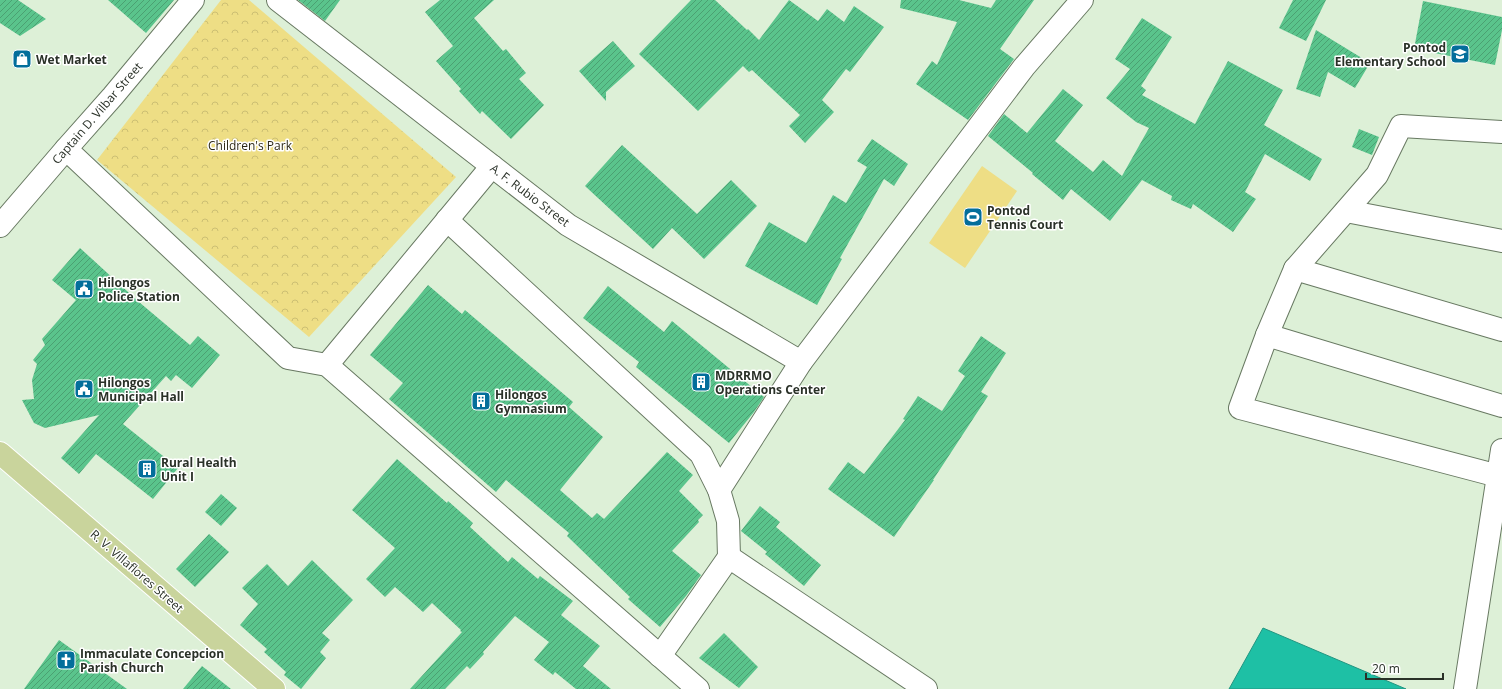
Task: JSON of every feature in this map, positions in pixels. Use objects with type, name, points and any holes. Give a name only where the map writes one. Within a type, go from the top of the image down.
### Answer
[{"type":"main road","name":"R. V. Villaflores Street","points":[[0,453],[274,689]]},
{"type":"street","name":"Captain D. Vilbar Street","points":[[0,226],[113,96],[193,0]]},
{"type":"street","name":"A. F. Rubio Street","points":[[278,0],[568,225],[801,362]]},
{"type":"street","points":[[719,490],[801,362],[1024,67],[1082,0]]},
{"type":"street","points":[[1500,477],[1240,408],[1267,335],[1295,269],[1377,175],[1401,126],[1502,132]]},
{"type":"street","points":[[66,149],[288,358],[327,365],[660,656],[692,687]]},
{"type":"street","points":[[327,365],[492,166]]},
{"type":"street","points":[[1346,211],[1502,242]]},
{"type":"street","points":[[447,220],[701,454],[719,490],[728,521],[729,557],[660,656]]},
{"type":"street","points":[[1295,269],[1502,330]]},
{"type":"street","points":[[1267,335],[1502,406]]},
{"type":"street","points":[[1465,689],[1500,477],[1502,450]]},
{"type":"street","points":[[729,557],[926,689]]},
{"type":"green space","name":"Children's Park","points":[[221,0],[249,0],[456,177],[309,337],[97,160]]},
{"type":"green space","name":"Pontod Tennis Court","points":[[982,166],[1017,191],[965,268],[929,243]]},
{"type":"water","points":[[1263,628],[1406,689],[1229,689]]},
{"type":"building","points":[[0,0],[18,0],[46,19],[20,36],[0,23]]},
{"type":"building","points":[[108,0],[174,0],[146,33]]},
{"type":"building","points":[[298,0],[340,0],[325,21]]},
{"type":"building","points":[[440,0],[494,0],[474,18],[503,51],[506,49],[526,73],[519,79],[544,105],[511,139],[482,111],[480,114],[459,91],[461,89],[436,61],[453,46],[425,12]]},
{"type":"building","points":[[691,0],[715,0],[759,40],[789,0],[818,21],[827,9],[844,22],[854,6],[884,27],[850,72],[846,69],[822,100],[834,112],[805,143],[789,126],[800,115],[752,70],[749,72],[743,66],[698,111],[639,54]]},
{"type":"building","points":[[901,0],[959,0],[991,8],[996,0],[1034,0],[1000,49],[1014,59],[968,120],[916,84],[932,61],[937,65],[957,22],[900,8]]},
{"type":"building","points":[[1293,0],[1326,0],[1306,41],[1279,28]]},
{"type":"building","points":[[1423,1],[1502,17],[1502,30],[1495,65],[1414,49]]},
{"type":"building","points":[[1142,18],[1172,37],[1141,86],[1146,90],[1142,95],[1195,124],[1228,61],[1283,90],[1264,125],[1322,159],[1310,181],[1265,154],[1245,192],[1256,199],[1233,232],[1193,204],[1191,209],[1171,200],[1172,196],[1142,180],[1110,221],[1071,189],[1063,200],[988,136],[1004,114],[1027,133],[1063,89],[1083,105],[1055,141],[1093,172],[1103,160],[1122,176],[1149,128],[1136,122],[1106,98],[1130,69],[1115,59]]},
{"type":"building","points":[[1316,30],[1370,63],[1355,88],[1328,72],[1320,97],[1296,89]]},
{"type":"building","points":[[613,41],[635,66],[606,92],[606,101],[579,71]]},
{"type":"building","points":[[1359,129],[1379,137],[1372,155],[1352,147]]},
{"type":"building","points":[[872,139],[908,164],[894,186],[884,179],[840,258],[842,259],[817,305],[745,266],[769,222],[806,243],[833,195],[846,203],[867,167],[857,161]]},
{"type":"building","points":[[622,145],[697,214],[731,180],[757,206],[704,259],[672,228],[653,249],[585,186]]},
{"type":"building","points":[[80,248],[139,302],[190,345],[198,336],[220,355],[192,388],[176,375],[171,381],[166,376],[123,424],[178,468],[153,499],[96,454],[79,474],[61,458],[99,415],[45,428],[34,423],[22,400],[34,399],[32,380],[37,364],[33,360],[45,345],[42,339],[76,300],[52,280]]},
{"type":"building","points":[[428,285],[462,314],[465,310],[573,402],[569,407],[603,437],[560,490],[592,518],[597,513],[604,519],[667,452],[693,475],[679,491],[703,515],[698,520],[699,522],[672,551],[701,575],[686,596],[660,627],[628,599],[630,597],[567,536],[569,533],[506,480],[496,492],[389,399],[403,383],[370,355]]},
{"type":"building","name":"MDRRMO Operations Center","points":[[608,286],[664,332],[672,321],[764,397],[729,443],[636,367],[639,362],[583,318]]},
{"type":"building","points":[[981,336],[1006,353],[981,392],[988,396],[934,480],[894,537],[828,489],[848,462],[864,474],[905,420],[903,419],[918,396],[942,411],[965,376],[958,371]]},
{"type":"building","points":[[397,459],[447,503],[448,501],[473,523],[470,527],[508,562],[512,557],[538,579],[540,576],[573,601],[561,615],[600,646],[583,666],[611,689],[576,689],[555,672],[553,675],[534,660],[549,642],[515,616],[470,669],[467,666],[445,689],[410,689],[462,632],[432,603],[423,612],[395,587],[385,597],[366,579],[395,548],[352,510]]},
{"type":"building","points":[[221,494],[237,508],[221,526],[205,512]]},
{"type":"building","points":[[760,506],[780,522],[776,527],[821,565],[804,586],[765,554],[767,552],[741,531]]},
{"type":"building","points":[[209,534],[229,552],[195,587],[176,569]]},
{"type":"building","points":[[312,560],[353,600],[322,633],[330,640],[320,652],[326,658],[301,689],[284,675],[286,672],[264,652],[267,649],[240,625],[258,604],[242,588],[267,564],[288,586]]},
{"type":"building","points":[[724,633],[758,667],[739,688],[699,658]]},
{"type":"building","name":"Immaculate Concepcion Parish Church","points":[[59,640],[127,689],[24,689]]},
{"type":"building","points":[[202,666],[231,689],[183,689]]},
{"type":"place","name":"Pontod Elementary School","points":[[1460,54]]},
{"type":"place","name":"Wet Market","points":[[22,59]]},
{"type":"place","name":"Pontod Tennis Court","points":[[973,217]]},
{"type":"place","name":"Hilongos Police Station","points":[[84,289]]},
{"type":"place","name":"MDRRMO Operations Center","points":[[701,382]]},
{"type":"place","name":"Hilongos Municipal Hall","points":[[84,389]]},
{"type":"place","name":"Hilongos Gymnasium","points":[[481,401]]},
{"type":"place","name":"Rural Health Unit I","points":[[147,469]]},
{"type":"place","name":"Immaculate Concepcion Parish Church","points":[[66,660]]}]
